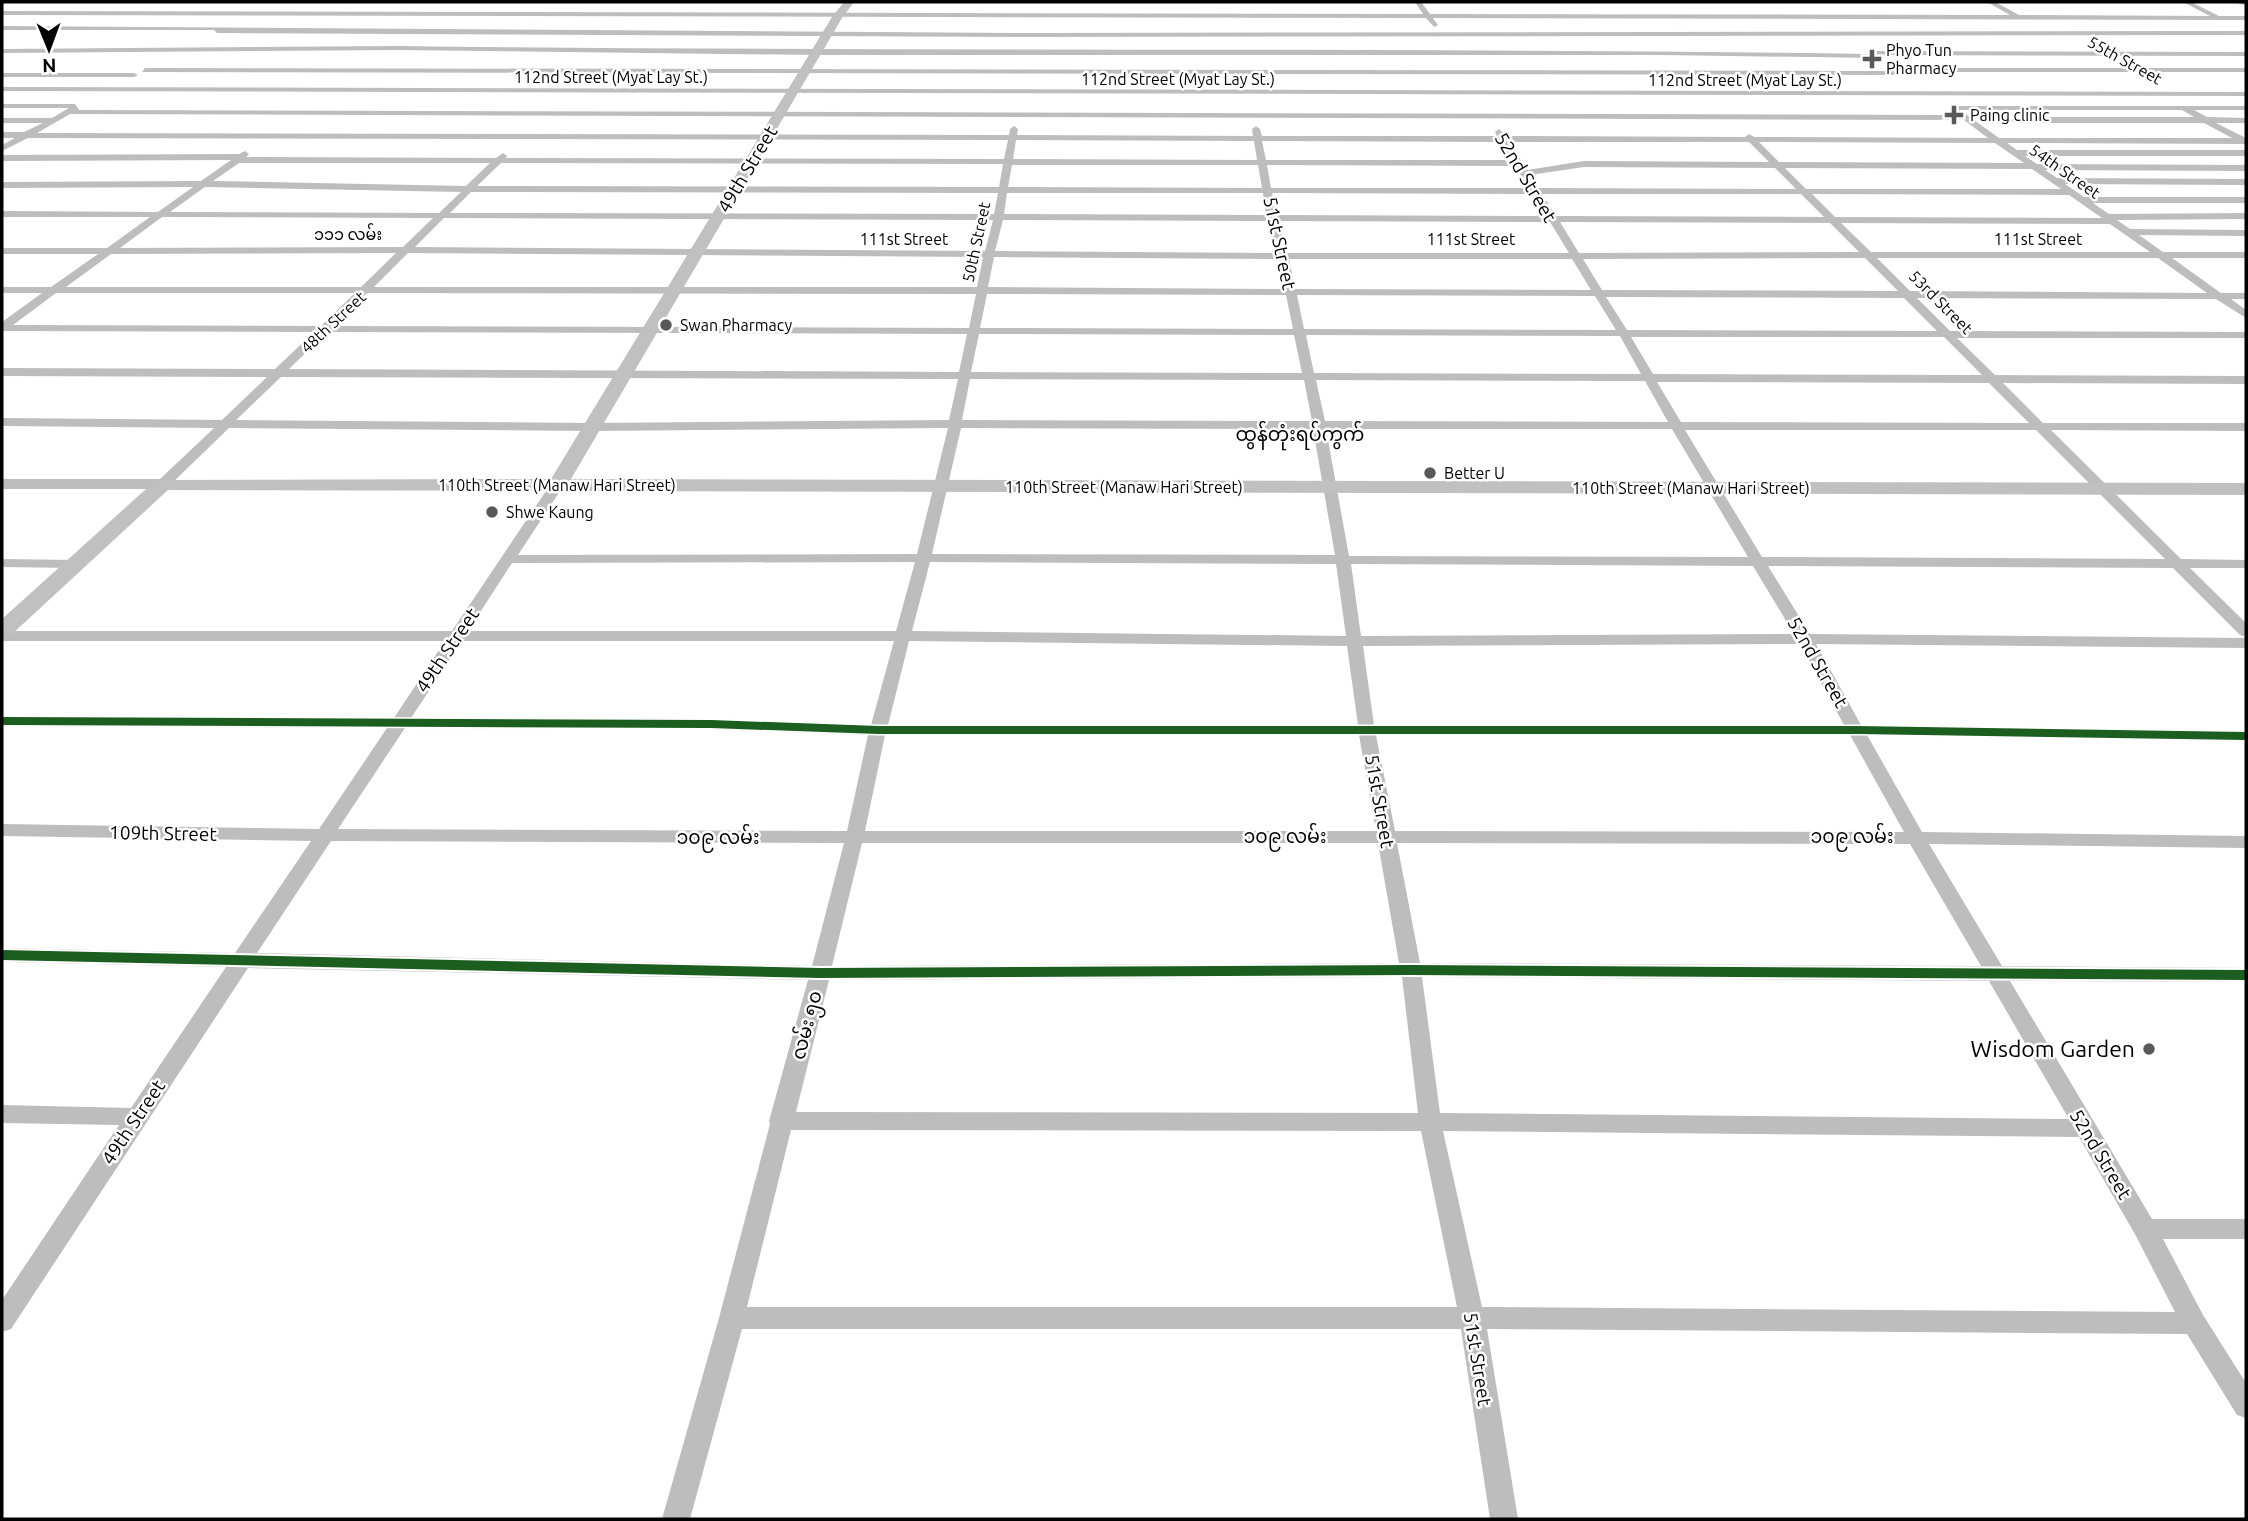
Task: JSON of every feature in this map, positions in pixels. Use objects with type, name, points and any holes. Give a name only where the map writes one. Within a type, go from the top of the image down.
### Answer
[{"type":"main road","name":"49th Street","points":[[557,485],[837,17],[849,2]]},
{"type":"main road","name":"110th Street (Manaw Hari Street)","points":[[163,484],[942,488],[1328,485],[1713,489],[2246,489]]},
{"type":"main road","name":"48th Street","points":[[2,631],[163,484]]},
{"type":"street","points":[[119,28],[172,2]]},
{"type":"street","points":[[169,57],[269,2]]},
{"type":"street","points":[[326,97],[463,2]]},
{"type":"street","points":[[560,99],[654,2]]},
{"type":"street","name":"50th Street","points":[[942,488],[1040,2]]},
{"type":"street","name":"51st Street","points":[[1231,2],[1264,163],[1272,219],[1283,256],[1319,424],[1357,641],[1367,732],[1412,970],[1430,1122],[1472,1318],[1504,1519]]},
{"type":"street","name":"52nd Street","points":[[1418,2],[1478,93],[1516,163],[1536,190],[1624,334],[1713,489],[1760,561],[1995,975],[2145,1229],[2194,1323],[2246,1406]]},
{"type":"street","name":"53rd Street","points":[[1607,2],[1778,165],[2246,632]]},
{"type":"street","points":[[2241,3],[2246,3]]},
{"type":"street","name":"55th Street","points":[[1989,5],[2019,17],[2245,141]]},
{"type":"street","points":[[2185,5],[2246,25]]},
{"type":"street","points":[[2,37],[72,6]]},
{"type":"street","name":"54th Street","points":[[1947,8],[1809,8],[1968,119],[1982,124],[1998,140],[2246,315]]},
{"type":"street","points":[[2002,8],[2015,8]]},
{"type":"street","points":[[2,13],[2246,19]]},
{"type":"street","points":[[1834,26],[2246,25]]},
{"type":"street","points":[[2,28],[1034,35],[2246,33]]},
{"type":"street","points":[[2,87],[96,39]]},
{"type":"street","points":[[1340,40],[1345,54]]},
{"type":"street","points":[[1877,53],[1901,43]]},
{"type":"street","points":[[1914,43],[2146,44]]},
{"type":"street","points":[[2,51],[397,48],[817,53],[2246,54]]},
{"type":"street","points":[[1877,53],[2098,61],[2246,61]]},
{"type":"street","points":[[2,148],[110,89],[144,66],[1026,72],[2246,70]]},
{"type":"street","points":[[2,75],[134,75]]},
{"type":"street","name":"112nd Street (Myat Lay St.)","points":[[2,87],[793,93],[1478,93],[1716,105],[1933,94],[2246,94]]},
{"type":"street","points":[[2234,94],[2246,100]]},
{"type":"street","points":[[2,327],[315,105]]},
{"type":"street","points":[[66,113],[1490,116],[1716,105],[1968,119]]},
{"type":"street","points":[[2,106],[79,106]]},
{"type":"street","points":[[538,121],[552,106]]},
{"type":"street","points":[[1952,108],[2246,108]]},
{"type":"street","points":[[2,120],[53,120]]},
{"type":"street","points":[[2220,128],[2009,124],[2246,120]]},
{"type":"street","points":[[1982,124],[1994,128]]},
{"type":"street","points":[[515,144],[530,129]]},
{"type":"street","points":[[2,135],[2245,141]]},
{"type":"street","points":[[2016,153],[2246,153]]},
{"type":"street","points":[[2,158],[502,157],[1008,163],[1516,163]]},
{"type":"street","name":"48th Street","points":[[163,484],[502,157]]},
{"type":"street","points":[[1524,173],[1584,164],[2246,168]]},
{"type":"street","points":[[2057,181],[2246,182]]},
{"type":"street","points":[[2,185],[202,184],[471,189],[2071,192]]},
{"type":"street","points":[[2083,200],[2246,200]]},
{"type":"street","points":[[2,214],[1552,220],[2109,219],[2246,216]]},
{"type":"street","points":[[2129,232],[2246,233]]},
{"type":"street","name":"၁၁၁ လမ်း","points":[[2,251],[408,250],[695,254]]},
{"type":"street","name":"111st Street","points":[[695,254],[2246,255]]},
{"type":"street","points":[[2,290],[2246,296]]},
{"type":"street","points":[[2,327],[323,331],[974,330],[2246,335]]},
{"type":"street","points":[[2,372],[2246,380]]},
{"type":"street","points":[[2,422],[592,426],[1319,424],[2246,427]]},
{"type":"street","name":"110th Street (Manaw Hari Street)","points":[[2,484],[163,484]]},
{"type":"street","name":"49th Street","points":[[4,1314],[557,485]]},
{"type":"street","name":"လမ်း ၅၀","points":[[676,1519],[732,1318],[780,1121],[855,836],[878,730],[942,488]]},
{"type":"street","points":[[508,559],[924,558],[2246,564]]},
{"type":"street","points":[[2,563],[74,564]]},
{"type":"street","points":[[2,636],[903,636],[1357,641],[1805,639],[2246,643]]},
{"type":"street","points":[[2,721],[710,724],[878,730],[1857,730],[2246,736]]},
{"type":"street","name":"109th Street","points":[[2,830],[324,837]]},
{"type":"street","name":"၁၀၉ လမ်း","points":[[324,837],[1915,836],[2246,842]]},
{"type":"street","points":[[2,955],[820,973],[1412,970],[2246,975]]},
{"type":"street","points":[[2,1114],[137,1117]]},
{"type":"street","points":[[780,1121],[1430,1122],[2085,1128]]},
{"type":"street","points":[[2145,1229],[2246,1229]]},
{"type":"street","points":[[732,1318],[1472,1318],[2194,1323]]},
{"type":"cycle path","points":[[2,721],[711,724],[878,730],[1857,730],[2246,736]]},
{"type":"cycle path","points":[[2,955],[820,973],[1411,970],[2246,975]]},
{"type":"place","name":"Phyo Tun Pharmacy","points":[[1872,59]]},
{"type":"place","name":"Paing clinic","points":[[1954,115]]},
{"type":"place","name":"Swan Pharmacy","points":[[666,325]]},
{"type":"place","name":"Better U","points":[[1430,473]]},
{"type":"place","name":"Shwe Kaung","points":[[492,512]]},
{"type":"place","name":"Wisdom Garden","points":[[2149,1049]]},
{"type":"district","name":"ထွန်တုံးရပ်ကွက်","points":[[1300,434]]}]
